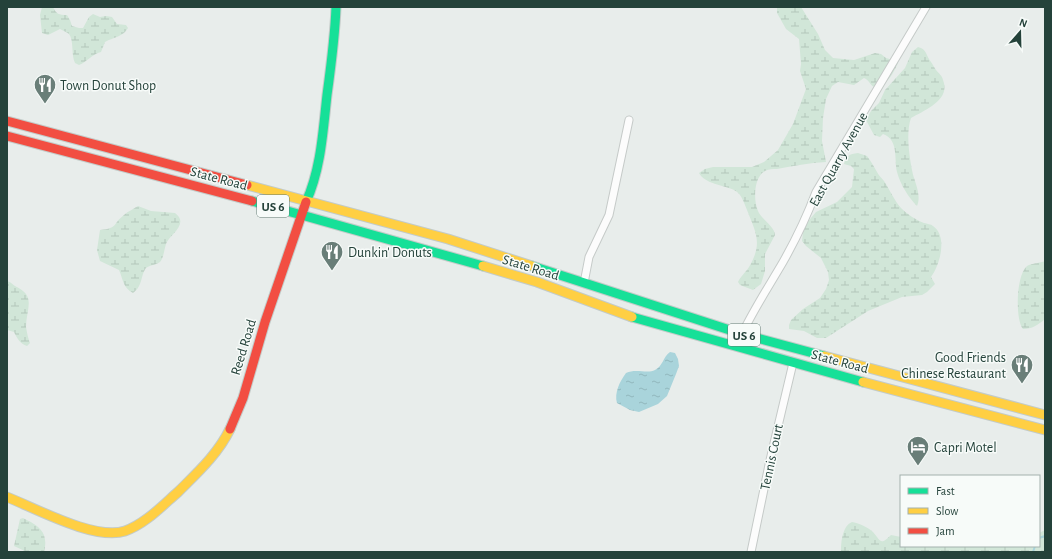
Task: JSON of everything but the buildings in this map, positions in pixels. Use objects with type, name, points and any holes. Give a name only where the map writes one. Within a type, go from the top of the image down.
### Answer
[{"type":"main road","name":"Reed Road","points":[[7,497],[81,526],[98,531],[116,533],[133,528],[157,510],[185,485],[215,452],[229,433],[234,422],[301,214],[307,201],[318,160],[323,137],[336,7]]},
{"type":"main road","name":"State Road","points":[[7,121],[448,239],[742,334],[1045,415]]},
{"type":"main road","name":"State Road","points":[[7,136],[301,214],[537,282],[640,320],[1045,430]]},
{"type":"street","name":"East Quarry Avenue","points":[[742,334],[752,313],[784,260],[803,224],[816,192],[926,7]]},
{"type":"street","points":[[584,283],[589,257],[610,210],[629,120]]},
{"type":"street","points":[[537,282],[542,269]]},
{"type":"street","points":[[822,370],[825,356]]},
{"type":"street","name":"Tennis Court","points":[[751,552],[770,460],[794,363]]},
{"type":"street","points":[[959,407],[962,393]]},
{"type":"green space","points":[[42,7],[53,7],[58,14],[67,15],[72,26],[79,28],[83,28],[89,17],[93,14],[100,17],[112,17],[117,24],[126,25],[128,28],[121,35],[105,42],[101,52],[95,54],[79,65],[75,63],[74,60],[71,37],[69,34],[60,29],[48,35],[42,33],[40,15]]},
{"type":"green space","points":[[777,7],[801,7],[818,34],[825,50],[833,58],[854,60],[875,53],[881,54],[886,58],[897,61],[898,63],[890,78],[877,88],[872,86],[864,78],[854,85],[838,82],[832,86],[826,99],[823,118],[822,141],[826,162],[772,169],[761,174],[757,183],[755,195],[756,206],[760,214],[773,229],[775,235],[765,254],[765,271],[761,284],[753,290],[740,285],[738,282],[753,259],[757,244],[757,238],[753,225],[744,202],[741,196],[734,190],[705,180],[699,173],[705,169],[713,167],[752,167],[764,162],[778,150],[793,124],[806,89],[800,71],[801,64],[799,39],[786,29],[777,13]]},
{"type":"green space","points":[[918,47],[925,51],[929,60],[943,78],[944,87],[940,99],[929,108],[911,118],[909,124],[909,151],[919,197],[917,206],[905,190],[898,177],[895,150],[892,140],[883,134],[880,137],[874,135],[866,120],[871,111],[879,103],[885,90],[905,68],[912,52]]},
{"type":"green space","points":[[858,153],[867,156],[901,208],[915,219],[932,225],[938,231],[941,243],[940,258],[931,277],[935,284],[922,295],[902,297],[868,311],[826,338],[817,338],[804,331],[789,329],[791,320],[803,309],[820,298],[826,289],[829,280],[828,272],[821,258],[802,241],[803,232],[805,225],[816,212],[837,202],[852,187],[854,169],[851,166],[844,164],[848,156]]},
{"type":"green space","points":[[138,206],[151,211],[175,213],[179,217],[180,225],[166,244],[160,262],[146,268],[139,287],[133,293],[125,286],[119,270],[100,261],[97,250],[100,230],[113,227],[120,218]]},
{"type":"green space","points":[[1045,261],[1045,319],[1035,326],[1023,329],[1020,324],[1018,297],[1023,271],[1031,264]]},
{"type":"green space","points":[[7,281],[22,290],[28,299],[29,304],[26,327],[30,343],[27,346],[18,339],[14,332],[7,330]]},
{"type":"green space","points":[[23,518],[41,530],[45,539],[44,552],[27,552],[14,546],[20,519]]},
{"type":"green space","points":[[852,522],[868,528],[881,541],[885,540],[891,535],[900,537],[900,547],[1040,547],[1040,532],[1045,530],[1045,552],[841,552],[844,531]]},
{"type":"water","points":[[670,352],[675,353],[679,366],[667,396],[658,404],[639,412],[630,410],[617,403],[616,395],[618,387],[626,373],[655,370],[660,366]]},
{"type":"waterway","points":[[1040,538],[1045,536]]},
{"type":"waterway","points":[[1033,552],[1035,547]]},
{"type":"traffic: fast","points":[[306,202],[315,176],[321,150],[333,51],[336,7]]},
{"type":"traffic: fast","points":[[252,201],[483,266]]},
{"type":"traffic: fast","points":[[532,266],[742,334],[824,356]]},
{"type":"traffic: fast","points":[[632,317],[863,382]]},
{"type":"traffic: slow","points":[[247,185],[448,239],[532,266]]},
{"type":"traffic: slow","points":[[483,266],[537,282],[632,317]]},
{"type":"traffic: slow","points":[[824,356],[1045,415]]},
{"type":"traffic: slow","points":[[863,382],[1045,430]]},
{"type":"traffic: slow","points":[[7,497],[82,528],[112,533],[125,531],[146,519],[178,492],[213,455],[230,429]]},
{"type":"traffic: jam","points":[[7,121],[247,185]]},
{"type":"traffic: jam","points":[[7,136],[252,201]]},
{"type":"traffic: jam","points":[[230,429],[243,398],[265,322],[306,202]]},
{"type":"place","name":"Town Donut Shop","points":[[45,104]]},
{"type":"place","name":"Dunkin' Donuts","points":[[332,272]]},
{"type":"place","name":"Good Friends Chinese Restaurant","points":[[1022,384]]},
{"type":"place","name":"Capri Motel","points":[[918,466]]}]
